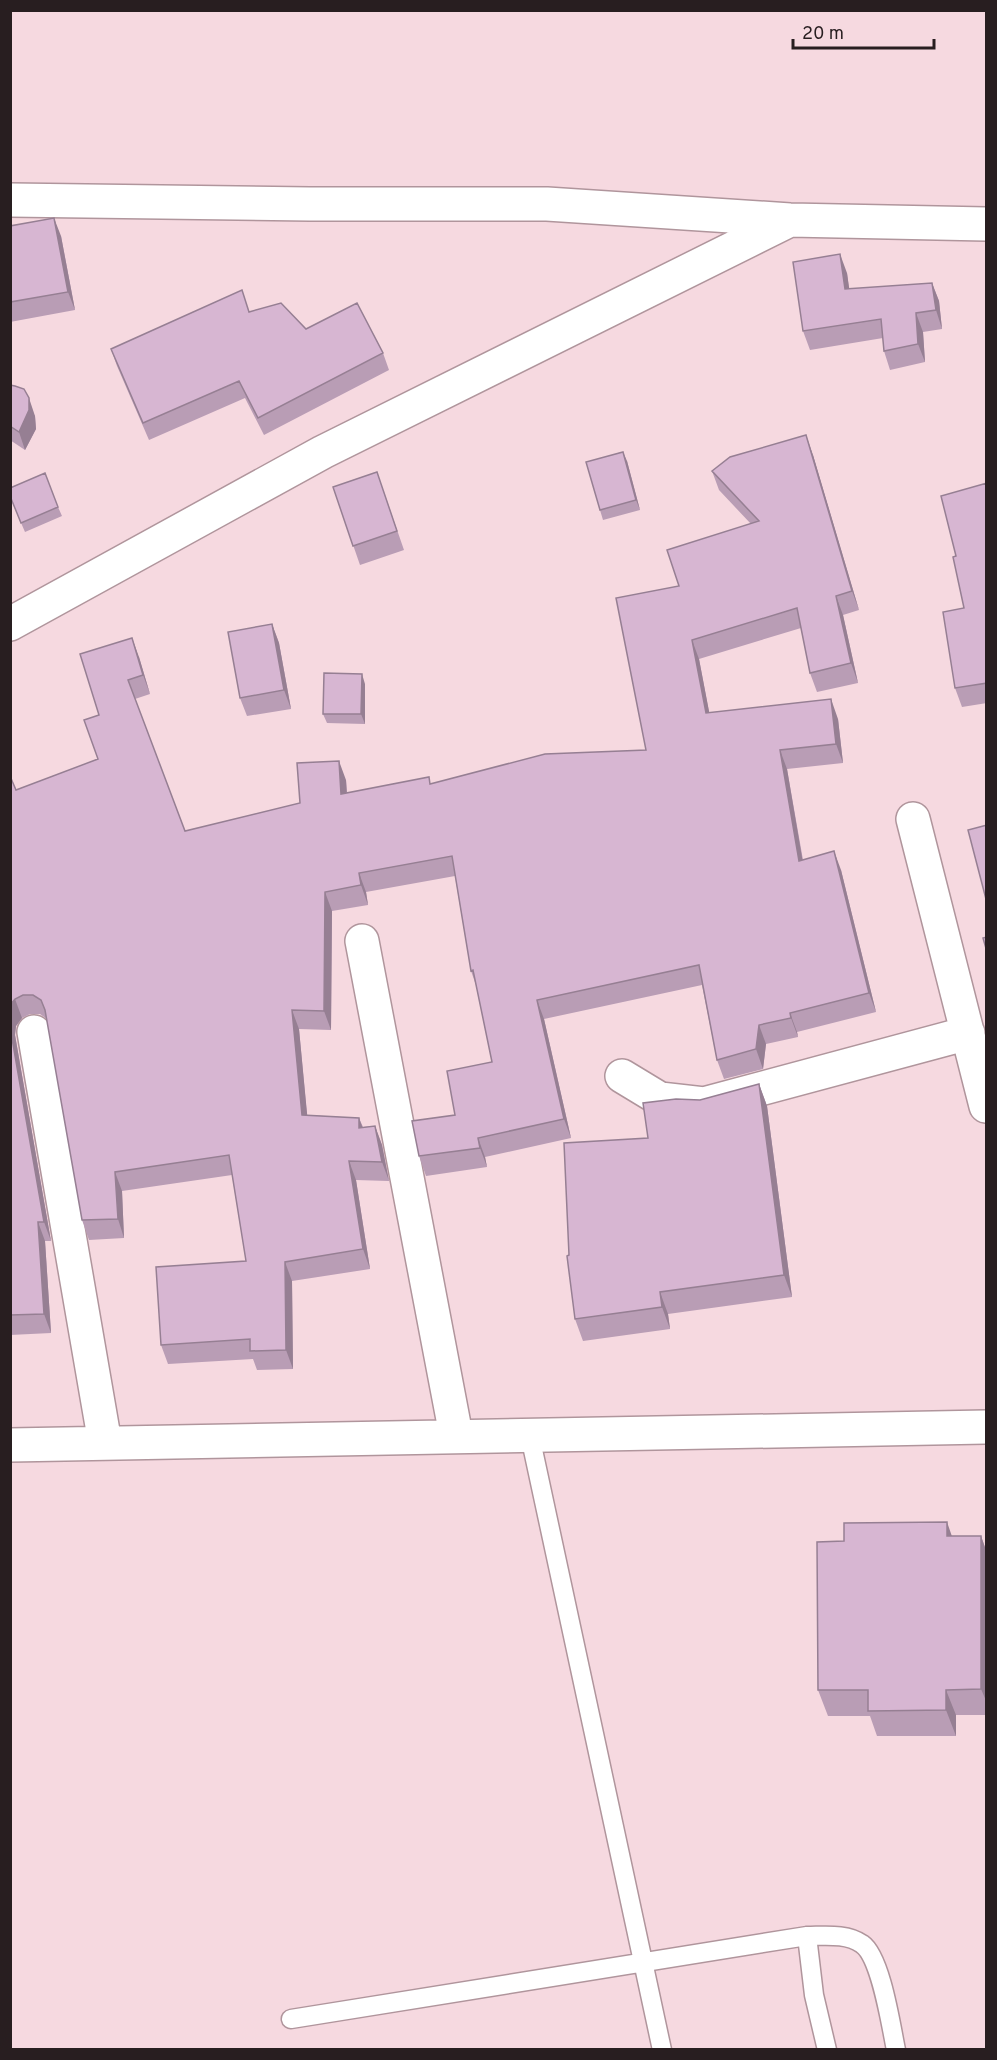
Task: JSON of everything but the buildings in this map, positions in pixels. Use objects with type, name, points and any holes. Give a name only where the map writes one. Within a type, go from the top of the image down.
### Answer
[{"type":"street","points":[[10,200],[547,204],[790,220],[987,224]]},
{"type":"street","points":[[10,624],[323,452],[790,220]]},
{"type":"street","points":[[913,819],[987,1106]]},
{"type":"street","points":[[362,941],[456,1435]]},
{"type":"street","points":[[34,1032],[105,1443]]},
{"type":"street","points":[[622,1076],[660,1099],[704,1104],[968,1033]]},
{"type":"street","points":[[10,1445],[987,1427]]},
{"type":"lane","points":[[530,1436],[662,2049]]},
{"type":"lane","points":[[807,1936],[814,1995],[827,2049]]},
{"type":"lane","points":[[291,2019],[807,1936],[846,1937],[863,1944],[879,1971],[896,2049]]}]
